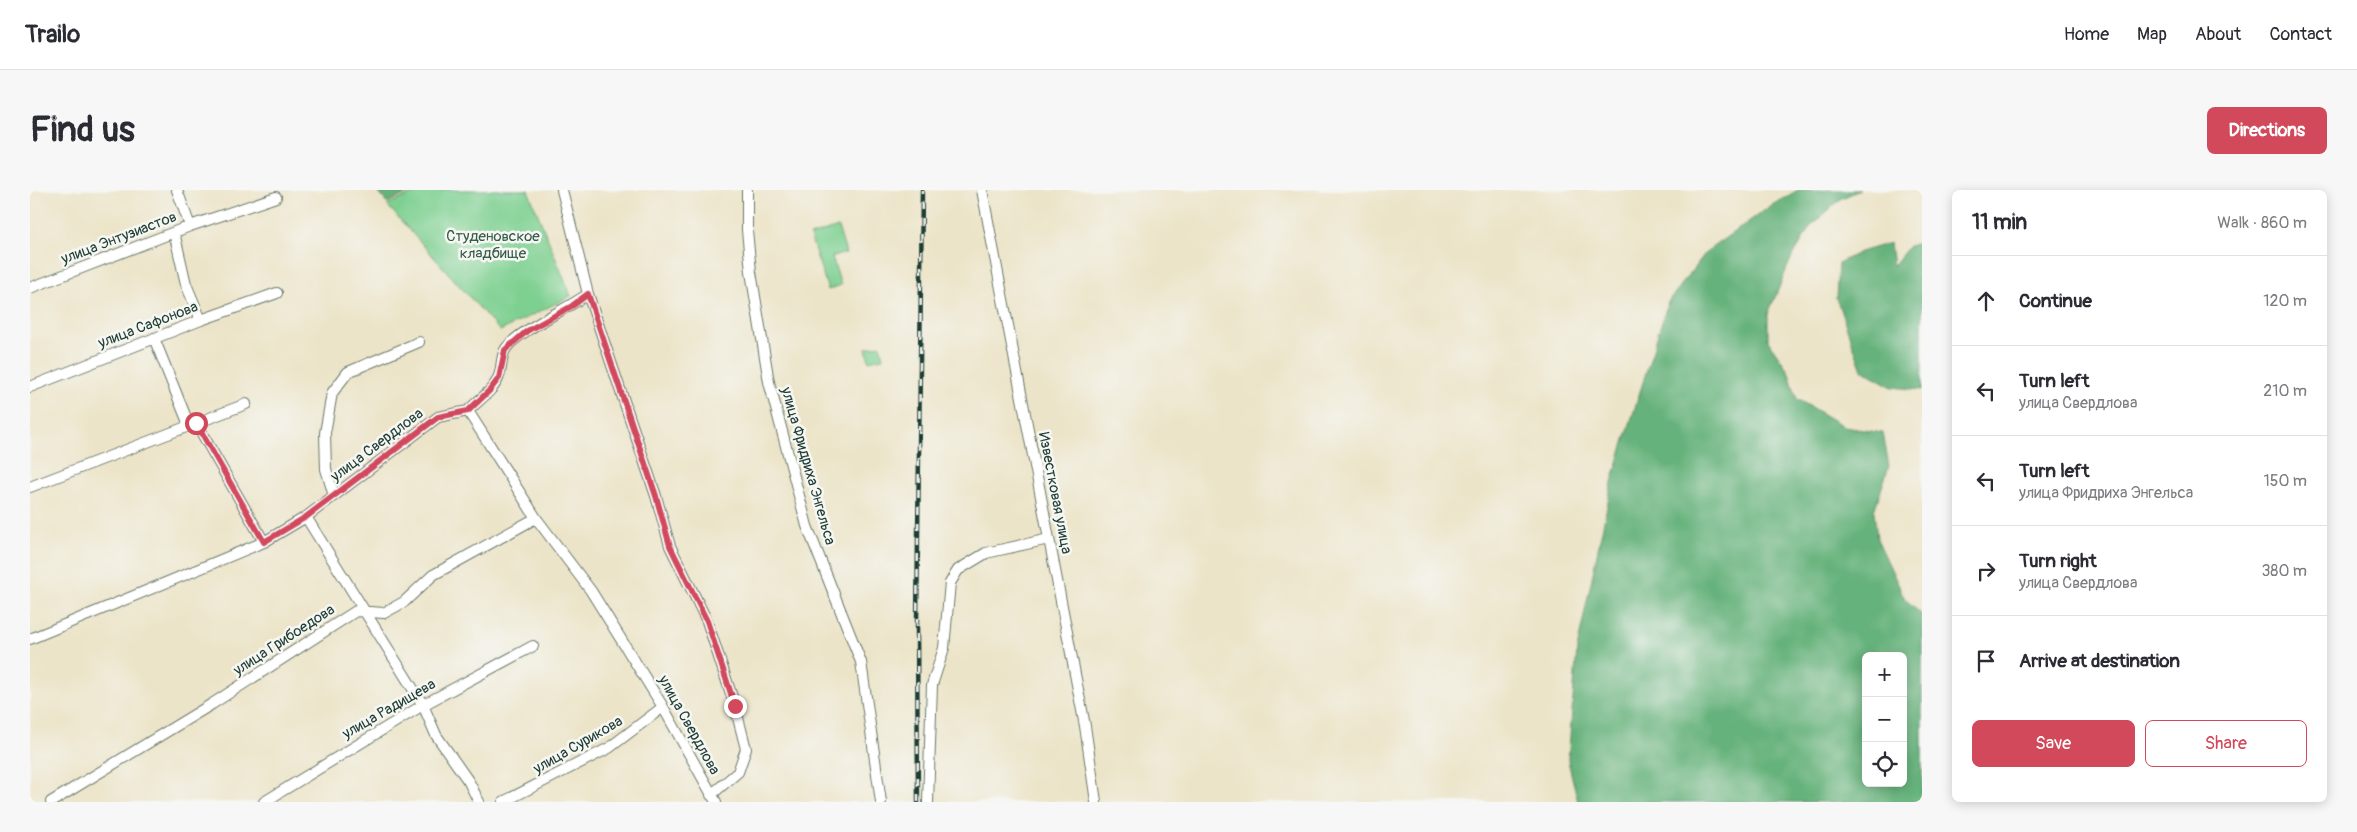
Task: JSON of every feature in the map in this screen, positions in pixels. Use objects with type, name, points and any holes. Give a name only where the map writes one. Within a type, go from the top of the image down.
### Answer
[{"type":"street","points":[[177,190],[190,226]]},
{"type":"street","points":[[468,411],[490,390],[499,378],[505,350],[527,331],[572,306],[588,294],[562,190]]},
{"type":"street","name":"улица Фридриха Энгельса","points":[[747,190],[747,230],[751,272],[769,382],[807,526],[861,662],[881,802]]},
{"type":"street","name":"Известковая улица","points":[[982,190],[1085,726],[1096,802]]},
{"type":"street","name":"улица Энтузиастов","points":[[30,288],[190,226],[276,197]]},
{"type":"street","points":[[174,232],[186,284],[201,320]]},
{"type":"street","name":"улица Сафонова","points":[[30,387],[201,320],[277,293]]},
{"type":"street","name":"улица Свердлова","points":[[30,639],[264,542],[306,517],[438,417],[468,411],[536,518],[591,591],[663,707],[714,799],[738,772],[746,749],[735,706],[707,621],[670,546],[656,496],[588,294]]},
{"type":"street","points":[[154,338],[192,424],[264,542]]},
{"type":"street","points":[[334,496],[326,469],[325,433],[332,393],[348,372],[419,342]]},
{"type":"street","points":[[30,487],[246,404]]},
{"type":"street","points":[[306,517],[326,552],[366,612],[423,706],[436,735],[469,782],[479,802]]},
{"type":"street","name":"улица Грибоедова","points":[[50,802],[212,704],[356,612],[374,614],[384,612],[404,602],[433,575],[536,518]]},
{"type":"street","points":[[928,802],[932,685],[944,648],[950,583],[958,570],[986,553],[1049,539]]},
{"type":"street","name":"улица Радищева","points":[[264,802],[423,706],[532,646]]},
{"type":"street","name":"улица Сурикова","points":[[503,802],[609,748],[663,707]]},
{"type":"green space","points":[[383,190],[414,190],[387,203],[379,193]]},
{"type":"green space","name":"Студеновское кладбище","points":[[420,190],[528,190],[571,296],[500,331],[387,205]]},
{"type":"green space","points":[[1798,190],[1860,190],[1842,198],[1810,227],[1790,261],[1768,314],[1768,341],[1788,370],[1797,399],[1845,427],[1883,433],[1889,466],[1874,511],[1877,539],[1905,599],[1922,615],[1922,802],[1578,802],[1568,761],[1577,649],[1613,478],[1668,302],[1707,251],[1772,205]]},
{"type":"green space","points":[[838,227],[846,253],[832,257],[841,285],[828,290],[810,236]]},
{"type":"green space","points":[[1922,242],[1922,390],[1892,387],[1862,370],[1836,298],[1838,263],[1860,252],[1890,243],[1893,266],[1909,246]]},
{"type":"green space","points":[[880,345],[883,358],[869,361],[866,348]]},
{"type":"railway","points":[[918,802],[917,623],[922,190]]},
{"type":"route","points":[[196,423],[264,542],[306,517],[438,417],[468,411],[490,390],[499,378],[505,350],[527,331],[572,306],[588,294],[656,496],[670,546],[707,621],[735,706]]}]
